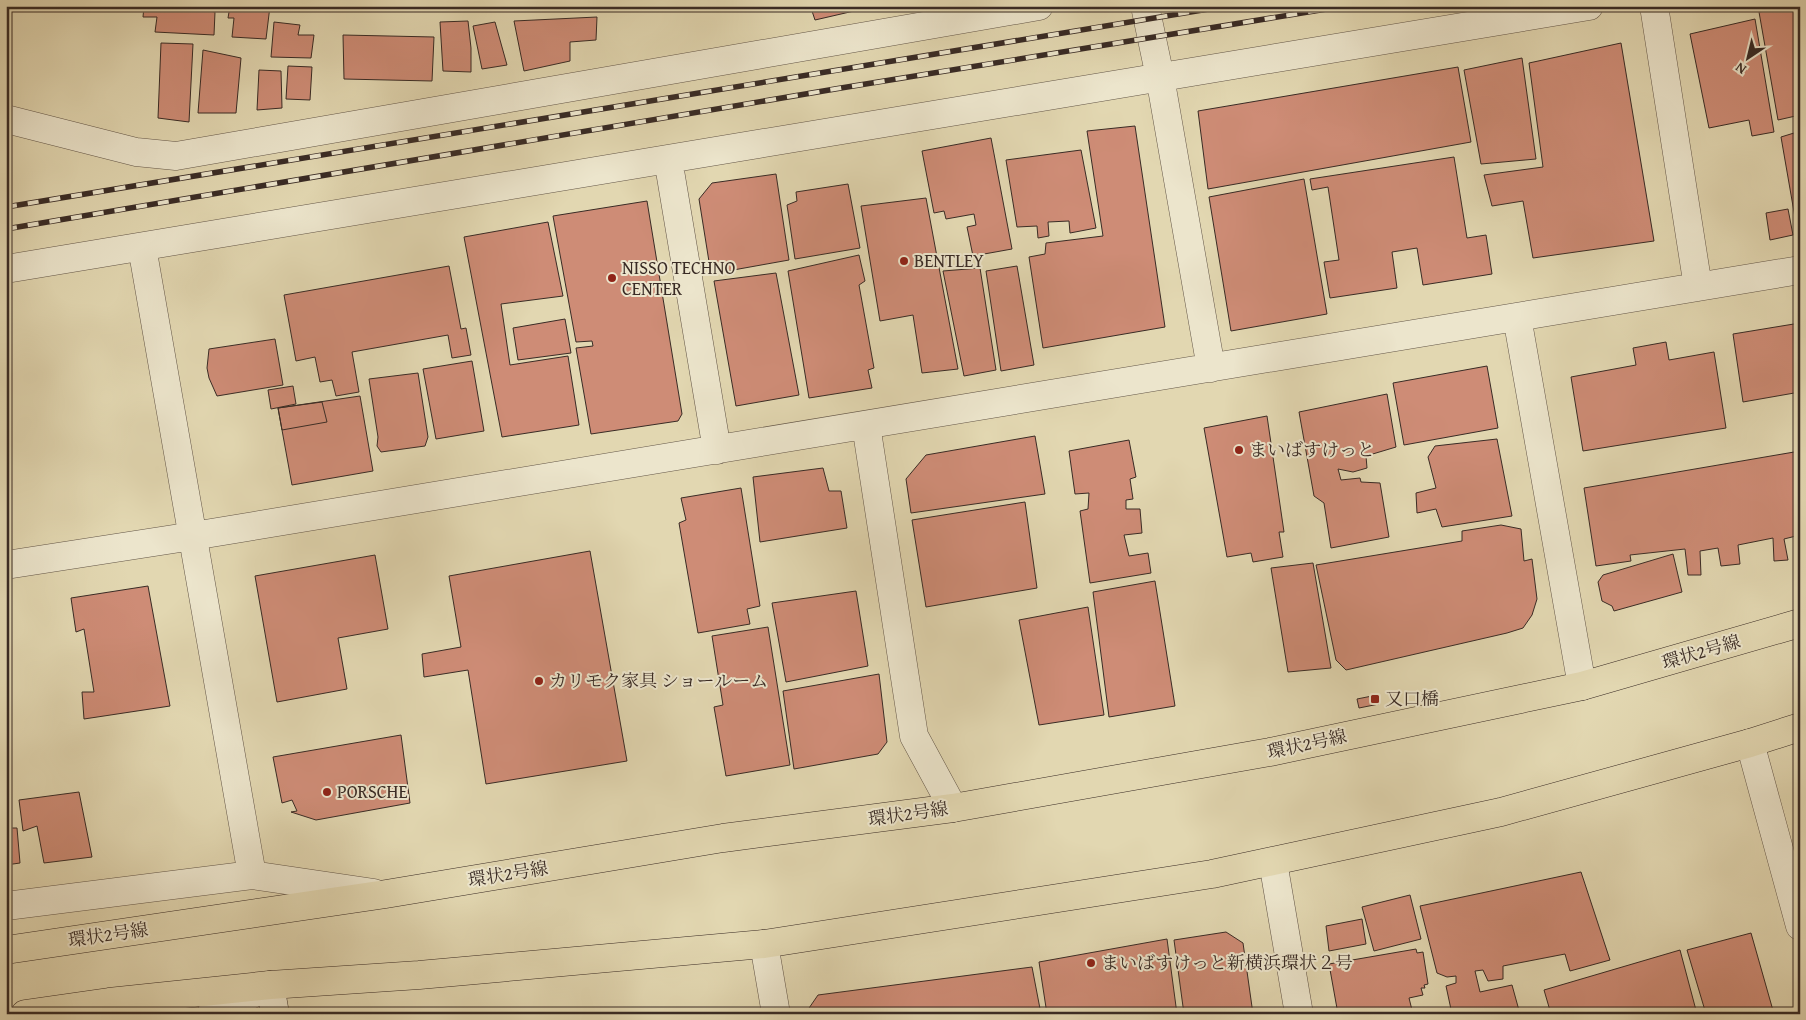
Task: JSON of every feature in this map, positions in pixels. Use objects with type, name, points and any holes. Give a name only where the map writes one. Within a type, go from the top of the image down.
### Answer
[{"type":"main road","name":"環状2号線","points":[[6,950],[386,894],[723,838],[954,808],[1270,752],[1582,686],[1800,624]]},
{"type":"main road","points":[[25,1014],[119,1001],[270,985],[419,975],[764,944],[1212,874],[1501,812],[1750,743],[1800,727]]},
{"type":"street","points":[[6,119],[136,152],[176,156],[1039,6]]},
{"type":"street","points":[[1145,6],[1160,77],[1211,368]]},
{"type":"street","points":[[6,269],[1589,6]]},
{"type":"street","points":[[1654,6],[1698,287]]},
{"type":"street","points":[[668,159],[717,450]]},
{"type":"street","points":[[142,246],[252,875]]},
{"type":"street","points":[[6,565],[717,450],[1800,270]]},
{"type":"street","points":[[1517,317],[1582,686]]},
{"type":"street","points":[[866,425],[914,736],[954,808]]},
{"type":"street","points":[[1750,743],[1800,926]]},
{"type":"street","points":[[1273,862],[1299,1014]]},
{"type":"street","points":[[6,906],[252,875],[386,894]]},
{"type":"street","points":[[764,944],[776,1014]]},
{"type":"street","points":[[212,1014],[270,985],[274,1014]]},
{"type":"green space","points":[[437,6],[609,6],[596,9]]},
{"type":"building","points":[[144,6],[194,6],[194,8],[215,12],[214,35],[155,32],[157,17],[143,17]]},
{"type":"building","points":[[230,6],[270,6],[266,39],[232,37],[234,18],[228,18]]},
{"type":"building","points":[[785,6],[854,6],[854,11],[815,20],[811,8],[786,11]]},
{"type":"building","points":[[1800,6],[1800,115],[1778,120],[1759,12]]},
{"type":"building","points":[[597,17],[596,40],[570,42],[570,61],[524,71],[514,21]]},
{"type":"building","points":[[1755,19],[1774,132],[1752,136],[1749,120],[1709,128],[1690,34]]},
{"type":"building","points":[[468,21],[471,72],[443,71],[440,22]]},
{"type":"building","points":[[274,22],[300,25],[298,35],[314,35],[311,58],[271,57]]},
{"type":"building","points":[[495,22],[507,65],[482,69],[473,26]]},
{"type":"building","points":[[343,35],[434,37],[432,81],[344,79]]},
{"type":"building","points":[[161,43],[193,44],[189,122],[158,118]]},
{"type":"building","points":[[1621,43],[1654,241],[1533,258],[1523,201],[1492,206],[1484,175],[1543,167],[1529,63]]},
{"type":"building","points":[[203,50],[241,58],[236,113],[198,113]]},
{"type":"building","points":[[1522,58],[1536,159],[1481,164],[1464,70]]},
{"type":"building","points":[[288,66],[312,67],[310,100],[286,99]]},
{"type":"building","points":[[1458,67],[1471,142],[1208,189],[1198,111]]},
{"type":"building","points":[[259,70],[281,71],[282,108],[257,110]]},
{"type":"building","points":[[1135,126],[1165,327],[1043,348],[1029,257],[1045,254],[1046,243],[1103,236],[1087,131]]},
{"type":"building","points":[[1794,133],[1796,144],[1800,143],[1800,235],[1798,235],[1781,137]]},
{"type":"building","points":[[991,138],[1012,249],[973,256],[967,227],[976,225],[974,214],[946,219],[944,211],[934,213],[922,151]]},
{"type":"building","points":[[1081,150],[1096,228],[1070,233],[1069,221],[1048,222],[1049,236],[1038,238],[1037,226],[1017,227],[1006,160]]},
{"type":"building","points":[[1454,157],[1467,238],[1486,235],[1492,274],[1423,285],[1417,248],[1392,252],[1397,288],[1330,298],[1324,262],[1339,260],[1328,187],[1312,190],[1310,179]]},
{"type":"building","points":[[776,174],[789,260],[711,274],[699,199],[712,183]]},
{"type":"building","points":[[1304,179],[1327,314],[1231,331],[1209,197]]},
{"type":"building","points":[[848,184],[860,248],[795,259],[787,205],[797,201],[796,192]]},
{"type":"building","name":"BENTLEY","points":[[926,198],[958,369],[922,373],[913,315],[880,321],[861,206]]},
{"type":"building","name":"NISSO TECHNO CENTER","points":[[647,201],[682,414],[678,421],[591,434],[576,348],[593,346],[592,341],[576,342],[553,216]]},
{"type":"building","points":[[1788,209],[1793,235],[1770,240],[1766,213]]},
{"type":"building","points":[[548,222],[563,296],[501,304],[510,365],[568,356],[579,425],[502,437],[464,237]]},
{"type":"building","points":[[859,255],[865,281],[859,285],[874,368],[868,370],[872,388],[809,398],[788,271]]},
{"type":"building","points":[[449,266],[461,329],[466,328],[471,355],[452,358],[448,335],[352,352],[359,392],[336,396],[332,380],[320,382],[315,357],[296,361],[284,295]]},
{"type":"building","points":[[1017,266],[1034,365],[1001,371],[986,271]]},
{"type":"building","points":[[980,268],[996,370],[964,376],[943,271]]},
{"type":"building","points":[[776,273],[799,395],[736,406],[714,281]]},
{"type":"building","points":[[565,319],[571,353],[518,360],[513,328]]},
{"type":"building","points":[[1800,323],[1800,392],[1743,402],[1733,334]]},
{"type":"building","points":[[275,339],[283,385],[217,396],[207,368],[209,349]]},
{"type":"building","points":[[1666,342],[1669,360],[1714,352],[1726,428],[1583,451],[1571,377],[1636,365],[1633,348]]},
{"type":"building","points":[[472,361],[484,431],[436,439],[423,369]]},
{"type":"building","points":[[1487,366],[1498,428],[1404,445],[1393,383]]},
{"type":"building","points":[[418,373],[428,437],[425,446],[381,452],[377,446],[378,437],[369,379]]},
{"type":"building","points":[[293,386],[296,404],[271,409],[268,390]]},
{"type":"building","points":[[1387,394],[1396,447],[1366,456],[1367,468],[1353,472],[1338,469],[1341,480],[1360,478],[1361,482],[1380,483],[1389,537],[1331,548],[1324,503],[1314,496],[1299,412]]},
{"type":"building","points":[[360,396],[373,471],[292,485],[278,408]]},
{"type":"building","points":[[322,402],[327,422],[282,430],[278,408]]},
{"type":"building","points":[[1267,416],[1284,532],[1279,532],[1283,557],[1253,562],[1251,553],[1227,557],[1204,428]]},
{"type":"building","points":[[1035,436],[1045,494],[911,513],[906,479],[926,455]]},
{"type":"building","points":[[1497,439],[1512,516],[1442,527],[1436,509],[1417,513],[1416,493],[1436,488],[1428,457],[1435,446]]},
{"type":"building","points":[[1129,440],[1136,477],[1130,479],[1133,499],[1126,500],[1126,509],[1140,509],[1142,533],[1124,535],[1129,556],[1148,553],[1151,573],[1090,583],[1080,511],[1088,509],[1089,493],[1075,494],[1069,451]]},
{"type":"building","points":[[1800,451],[1800,535],[1784,539],[1788,560],[1774,561],[1773,538],[1738,545],[1740,564],[1721,566],[1718,548],[1700,551],[1701,575],[1688,575],[1685,549],[1630,555],[1631,561],[1596,566],[1584,488]]},
{"type":"building","points":[[823,468],[829,491],[841,491],[847,528],[760,542],[753,477]]},
{"type":"building","points":[[741,488],[760,606],[747,609],[750,624],[698,633],[679,523],[686,520],[681,498]]},
{"type":"building","points":[[1025,502],[1037,588],[926,607],[912,520]]},
{"type":"building","points":[[1501,525],[1521,529],[1524,561],[1532,559],[1537,599],[1532,615],[1523,628],[1346,670],[1336,660],[1316,565],[1462,541],[1462,531]]},
{"type":"building","points":[[590,551],[627,761],[486,784],[468,670],[424,677],[422,654],[461,647],[449,576]]},
{"type":"building","points":[[1673,554],[1682,592],[1614,611],[1612,606],[1602,601],[1598,582],[1603,575]]},
{"type":"building","points":[[375,555],[388,629],[338,638],[347,689],[277,702],[255,576]]},
{"type":"building","points":[[1313,563],[1331,668],[1288,672],[1271,568]]},
{"type":"building","points":[[1155,581],[1175,706],[1109,717],[1093,592]]},
{"type":"building","points":[[148,586],[170,706],[84,719],[82,692],[94,692],[84,629],[76,632],[71,598]]},
{"type":"building","points":[[856,591],[868,666],[786,682],[772,603]]},
{"type":"building","points":[[1088,607],[1104,715],[1039,725],[1019,620]]},
{"type":"building","points":[[768,627],[790,765],[726,776],[714,707],[723,705],[712,636]]},
{"type":"building","points":[[879,674],[887,742],[878,754],[794,769],[783,691]]},
{"type":"building","points":[[1377,695],[1379,704],[1359,708],[1357,699]]},
{"type":"building","points":[[401,735],[410,803],[316,820],[291,812],[297,811],[292,800],[282,803],[273,757]]},
{"type":"building","points":[[6,776],[8,799],[6,799]]},
{"type":"building","points":[[79,792],[92,857],[44,863],[37,826],[23,831],[19,800]]},
{"type":"building","points":[[6,828],[17,828],[20,863],[6,865]]},
{"type":"building","points":[[1581,872],[1610,960],[1570,971],[1565,954],[1503,966],[1503,979],[1488,981],[1483,970],[1475,971],[1480,992],[1512,985],[1520,1014],[1452,1014],[1446,986],[1456,983],[1456,976],[1447,977],[1437,973],[1420,906]]},
{"type":"building","points":[[1410,895],[1421,939],[1374,951],[1362,907]]},
{"type":"building","points":[[1362,919],[1366,944],[1329,951],[1326,926]]},
{"type":"building","points":[[1226,932],[1243,943],[1253,1014],[1184,1014],[1174,940]]},
{"type":"building","points":[[1751,933],[1774,1014],[1706,1014],[1687,950]]},
{"type":"building","points":[[1167,939],[1177,1014],[1047,1014],[1039,962]]},
{"type":"building","points":[[1416,949],[1417,953],[1423,952],[1428,984],[1424,985],[1425,988],[1421,988],[1423,995],[1409,998],[1413,1014],[1338,1014],[1329,964]]},
{"type":"building","points":[[1680,950],[1697,1014],[1551,1014],[1544,990]]},
{"type":"building","points":[[1032,967],[1041,1014],[807,1014],[807,1011],[818,995]]},
{"type":"railway","points":[[6,207],[1227,6]]},
{"type":"railway","points":[[6,229],[841,88],[1345,6]]},
{"type":"place","name":"BENTLEY","points":[[904,261]]},
{"type":"place","name":"NISSO TECHNO CENTER","points":[[612,278]]},
{"type":"place","name":"まいばすけっと","points":[[1239,450]]},
{"type":"place","name":"カリモク家具 ショールーム","points":[[539,681]]},
{"type":"place","name":"又口橋","points":[[1375,699]]},
{"type":"place","name":"PORSCHE","points":[[327,792]]},
{"type":"place","name":"まいばすけっと新横浜環状２号","points":[[1091,963]]}]
